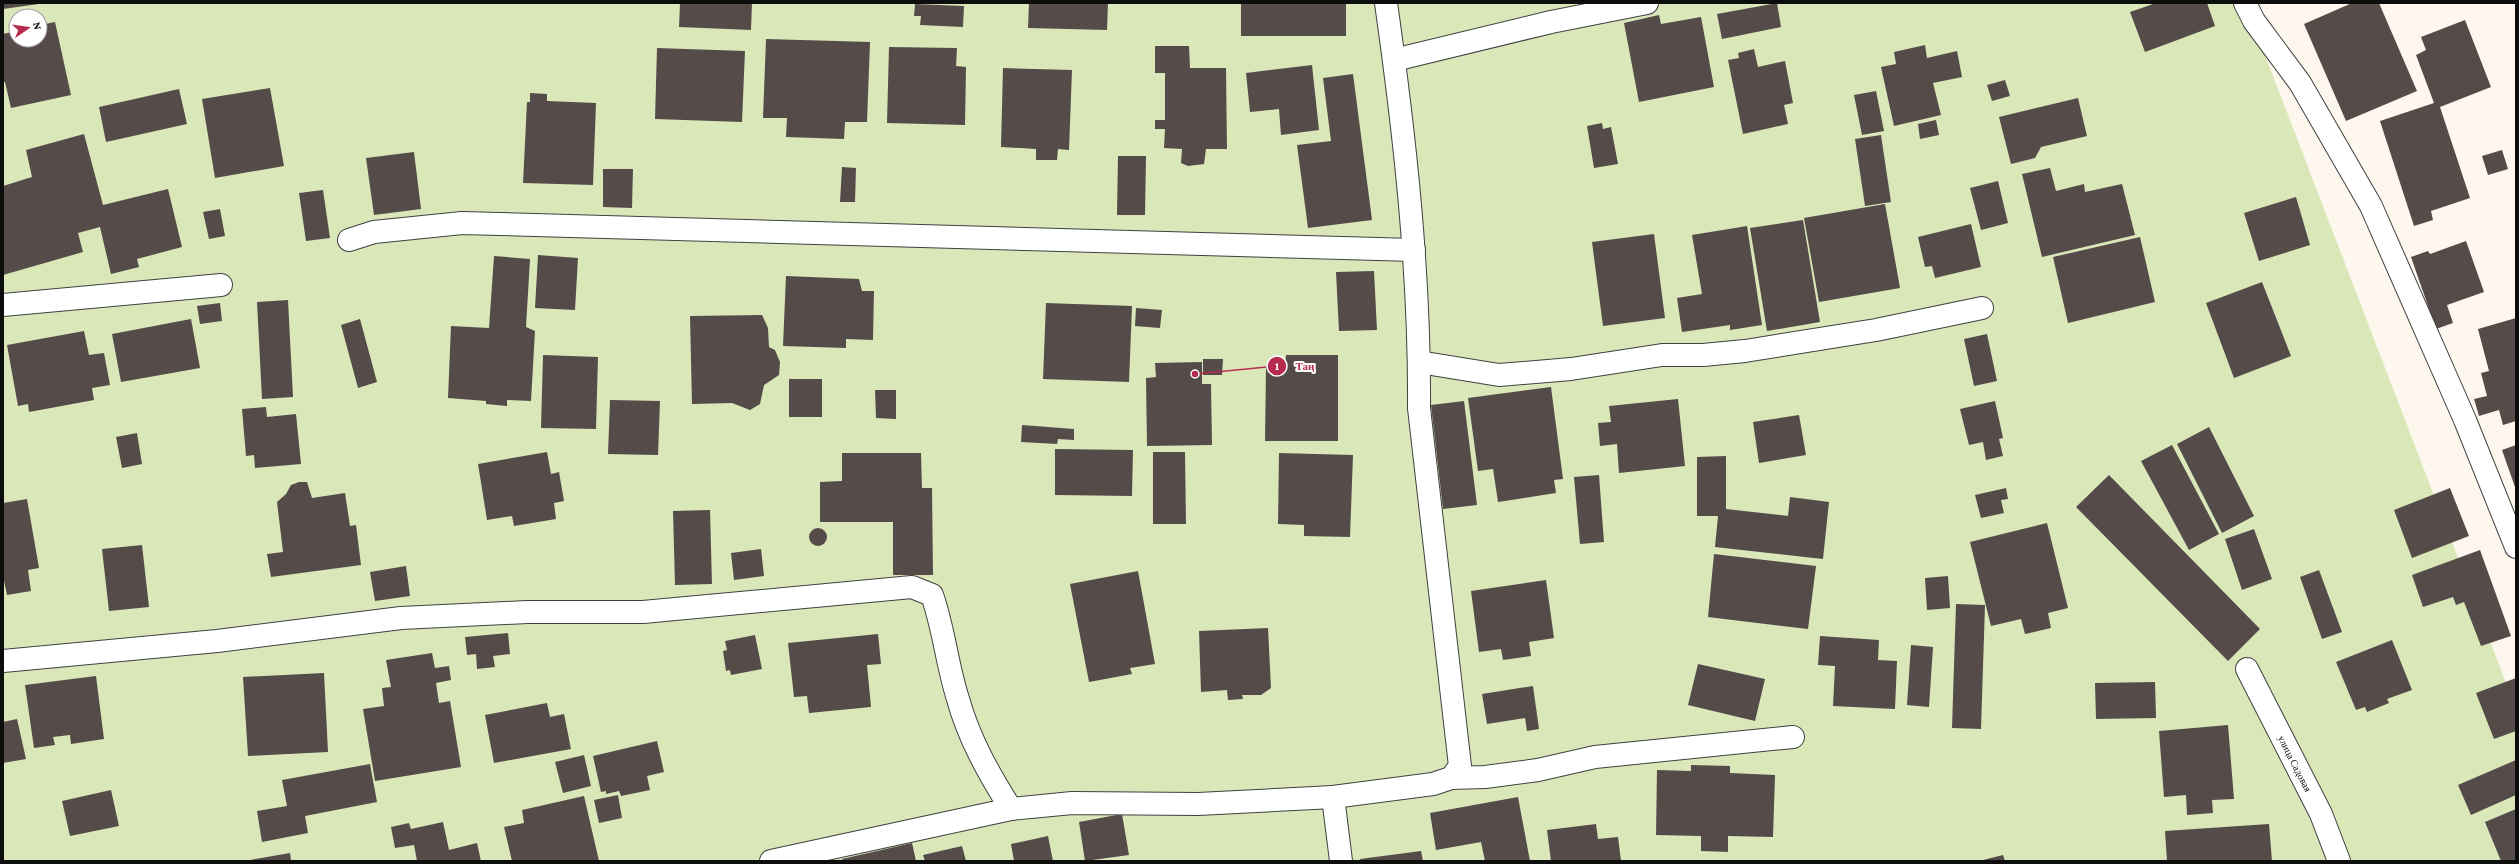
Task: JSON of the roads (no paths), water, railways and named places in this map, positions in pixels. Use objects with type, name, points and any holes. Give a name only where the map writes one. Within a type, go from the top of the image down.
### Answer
[{"type":"street","points":[[1386,3],[1394,60],[1414,250],[1419,362],[1419,408],[1460,766],[1451,778]]},
{"type":"street","points":[[1394,60],[1551,22],[1647,3]]},
{"type":"street","points":[[2245,3],[2254,21],[2300,83],[2372,206],[2464,420],[2516,547]]},
{"type":"street","points":[[349,240],[374,232],[462,223],[1414,250]]},
{"type":"street","points":[[3,305],[221,285]]},
{"type":"street","points":[[1419,362],[1499,375],[1571,369],[1662,355],[1703,356],[1745,351],[1876,330],[1982,308]]},
{"type":"street","points":[[3,661],[217,641],[401,618],[527,612],[643,612],[912,587],[932,595],[938,612],[958,699],[973,744],[1011,809]]},
{"type":"street","name":"улица Садовая","points":[[2247,669],[2321,814],[2339,861]]},
{"type":"street","points":[[771,861],[1011,809],[1072,804],[1198,804],[1333,797],[1433,784],[1451,778],[1485,777],[1538,770],[1595,757],[1793,737]]},
{"type":"street","points":[[1333,797],[1341,861]]},
{"type":"place","name":"Таң","points":[[1195,374]]}]
